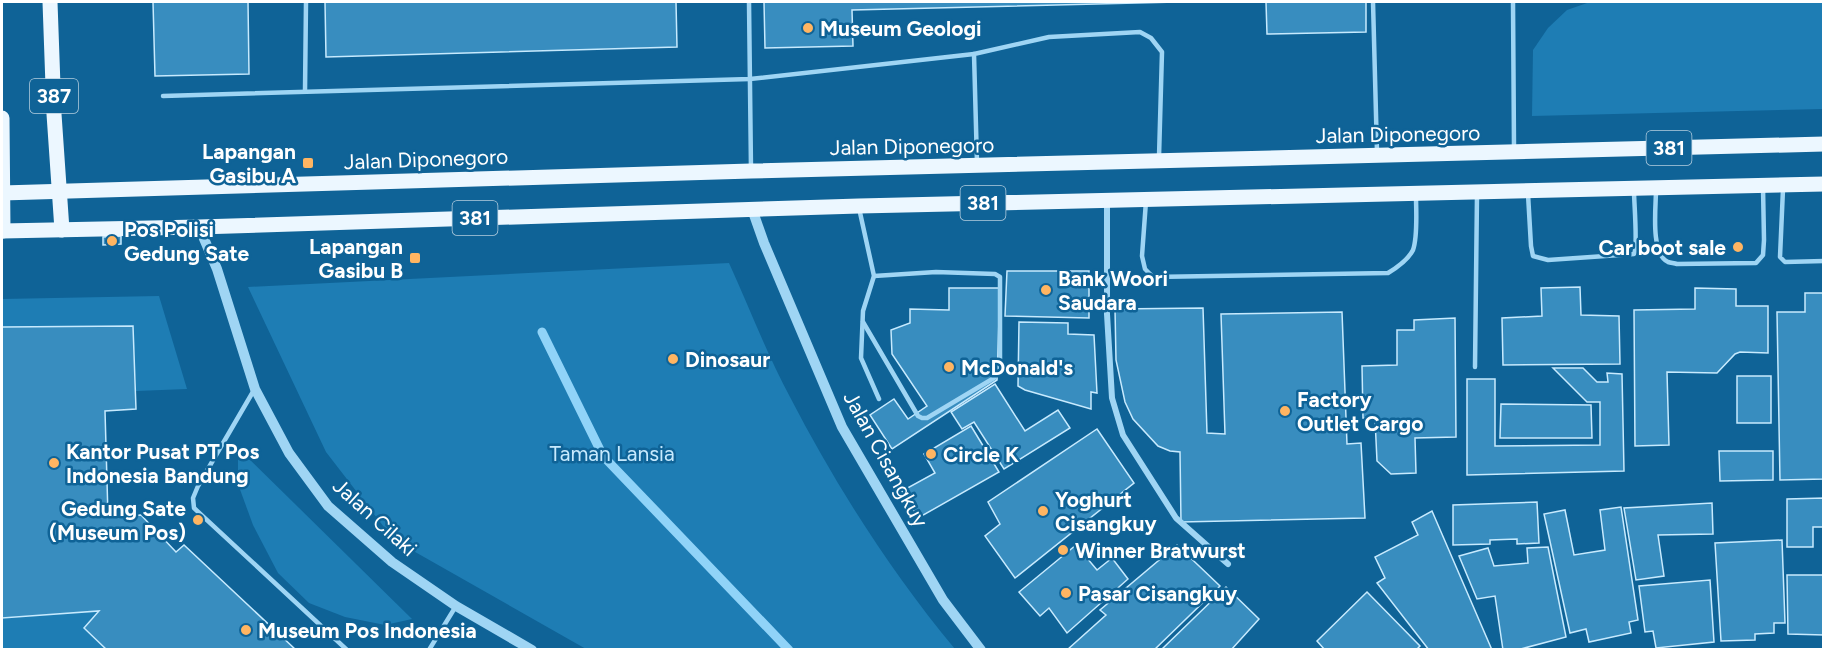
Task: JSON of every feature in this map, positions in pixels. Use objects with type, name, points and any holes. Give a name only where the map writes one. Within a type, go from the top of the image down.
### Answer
[{"type":"main road","name":"387","points":[[50,2],[62,230]]},
{"type":"main road","name":"387","points":[[2,118],[2,231]]},
{"type":"main road","name":"Jalan Diponegoro","points":[[2,193],[751,171],[1824,144]]},
{"type":"main road","name":"381","points":[[2,231],[859,206],[1824,184]]},
{"type":"street","points":[[1107,200],[1107,314],[1112,398],[1123,435],[1176,518],[1228,564]]},
{"type":"street","name":"Jalan Cisangkuy","points":[[752,209],[764,243],[842,427],[943,600],[981,650]]},
{"type":"street","name":"Jalan Cilaki","points":[[199,227],[217,268],[255,389],[288,453],[328,506],[392,562],[456,606],[532,650]]},
{"type":"lane","points":[[305,91],[306,2]]},
{"type":"lane","points":[[748,2],[751,171]]},
{"type":"lane","points":[[1373,2],[1377,156]]},
{"type":"lane","points":[[1512,2],[1514,152]]},
{"type":"lane","points":[[164,96],[750,79],[974,54],[1049,37],[1140,32],[1151,38],[1162,52],[1159,161]]},
{"type":"lane","points":[[974,54],[977,166]]},
{"type":"lane","points":[[1657,187],[1655,223],[1657,243],[1659,254],[1666,262],[1677,264],[1756,263],[1763,255],[1763,185]]},
{"type":"lane","points":[[1783,185],[1780,257],[1785,262],[1824,261]]},
{"type":"lane","points":[[1528,191],[1530,246],[1533,256],[1548,260],[1634,254],[1637,249],[1634,188]]},
{"type":"lane","points":[[1474,367],[1477,192]]},
{"type":"lane","points":[[1146,199],[1142,256],[1145,269],[1153,277],[1388,273],[1401,266],[1413,250],[1416,231],[1416,194]]},
{"type":"lane","points":[[859,206],[874,276],[863,311],[861,358],[879,399]]},
{"type":"lane","points":[[863,322],[918,416],[922,418],[927,418],[994,378],[1000,369],[1000,277],[995,274],[936,272],[874,276]]},
{"type":"lane","points":[[255,389],[198,486],[193,498],[194,508],[347,650]]},
{"type":"lane","points":[[429,650],[456,606]]},
{"type":"green space","points":[[1590,2],[1823,2],[1823,109],[1532,116],[1533,50],[1548,28],[1567,10]]},
{"type":"green space","name":"Taman Lansia","points":[[729,263],[782,381],[826,463],[887,559],[955,649],[586,649],[394,540],[326,452],[248,287]]},
{"type":"green space","points":[[159,296],[187,389],[136,391],[133,327],[2,327],[2,299]]},
{"type":"green space","points":[[238,448],[412,619],[385,625],[345,617],[309,603],[278,573],[253,525],[238,484]]},
{"type":"green space","points":[[99,611],[84,628],[107,649],[2,650],[2,618]]},
{"type":"building","points":[[153,2],[248,2],[249,74],[155,76]]},
{"type":"building","points":[[325,2],[676,2],[677,47],[326,57]]},
{"type":"building","name":"Museum Geologi","points":[[764,2],[1177,2],[852,10],[853,46],[765,48]]},
{"type":"building","points":[[1266,2],[1366,2],[1366,32],[1267,34]]},
{"type":"building","name":"Pos Polisi Gedung Sate","points":[[121,236],[121,244],[103,245],[103,237]]},
{"type":"building","points":[[1007,271],[1089,271],[1089,318],[1005,316]]},
{"type":"building","points":[[1580,287],[1581,315],[1619,316],[1620,364],[1503,365],[1502,318],[1542,316],[1541,288]]},
{"type":"building","name":"McDonald's","points":[[949,288],[1000,288],[997,380],[892,449],[870,415],[894,399],[908,419],[927,406],[892,354],[891,330],[910,323],[910,309],[949,310]]},
{"type":"building","points":[[1695,288],[1736,289],[1736,306],[1768,306],[1768,353],[1740,352],[1735,354],[1717,373],[1667,372],[1669,445],[1635,446],[1634,310],[1695,309]]},
{"type":"building","points":[[1805,293],[1824,293],[1824,479],[1780,480],[1777,312],[1805,312]]},
{"type":"building","name":"Factory Outlet Cargo","points":[[1203,308],[1207,433],[1225,434],[1221,314],[1342,312],[1347,444],[1361,443],[1365,518],[1181,522],[1180,452],[1158,446],[1133,419],[1125,402],[1116,360],[1115,309]]},
{"type":"building","points":[[1455,318],[1456,437],[1415,438],[1416,473],[1391,474],[1377,461],[1375,419],[1363,418],[1362,366],[1397,365],[1397,330],[1414,330],[1414,320]]},
{"type":"building","points":[[1019,322],[1068,323],[1068,334],[1094,335],[1097,393],[1091,392],[1091,409],[1018,386]]},
{"type":"building","name":"Kantor Pusat PT Pos Indonesia Bandung","points":[[133,326],[136,409],[105,411],[108,516],[141,515],[176,552],[184,545],[296,650],[107,650],[84,628],[99,611],[2,618],[2,327]]},
{"type":"building","points":[[1553,368],[1583,368],[1597,382],[1608,382],[1607,373],[1622,374],[1624,471],[1467,475],[1467,379],[1495,379],[1495,446],[1600,445],[1600,402],[1587,402]]},
{"type":"building","points":[[1737,376],[1771,376],[1771,423],[1737,423]]},
{"type":"building","points":[[995,384],[1025,431],[1058,410],[1070,428],[1004,469],[974,422],[962,429],[951,412]]},
{"type":"building","points":[[1501,404],[1591,405],[1592,438],[1500,438]]},
{"type":"building","points":[[971,426],[999,472],[918,518],[902,491],[935,473],[924,454]]},
{"type":"building","points":[[1097,429],[1134,483],[1015,578],[985,536],[1000,524],[988,502]]},
{"type":"building","points":[[1719,451],[1773,451],[1773,480],[1720,481]]},
{"type":"building","points":[[1824,498],[1824,527],[1813,527],[1813,547],[1787,547],[1787,499]]},
{"type":"building","points":[[1537,502],[1539,543],[1517,544],[1517,539],[1490,540],[1490,544],[1453,545],[1453,505]]},
{"type":"building","points":[[1712,503],[1713,534],[1658,535],[1664,576],[1636,580],[1624,508]]},
{"type":"building","points":[[1621,507],[1638,620],[1629,622],[1631,633],[1589,642],[1586,629],[1570,633],[1544,514],[1565,510],[1574,555],[1605,550],[1600,510]]},
{"type":"building","points":[[1432,511],[1492,650],[1429,650],[1377,583],[1385,578],[1375,557],[1418,535],[1412,522]]},
{"type":"building","points":[[1782,540],[1785,623],[1774,623],[1774,633],[1755,634],[1755,640],[1721,641],[1715,543]]},
{"type":"building","points":[[1076,545],[1097,570],[1112,558],[1128,579],[1067,633],[1049,608],[1040,616],[1019,592]]},
{"type":"building","points":[[1177,545],[1220,586],[1154,650],[1067,650],[1106,615],[1100,610]]},
{"type":"building","points":[[1548,547],[1566,637],[1517,650],[1503,650],[1495,596],[1477,599],[1459,556],[1488,548],[1494,566],[1528,563],[1527,548]]},
{"type":"building","points":[[1787,575],[1824,575],[1824,635],[1788,634]]},
{"type":"building","points":[[1710,580],[1714,642],[1656,648],[1653,631],[1645,632],[1639,586]]},
{"type":"building","points":[[1226,587],[1259,619],[1231,650],[1161,650]]},
{"type":"building","points":[[1367,592],[1420,646],[1416,650],[1325,650],[1317,641]]},
{"type":"waterway","points":[[542,332],[603,456],[789,650]]},
{"type":"place","name":"Museum Geologi","points":[[808,28]]},
{"type":"place","name":"Lapangan Gasibu A","points":[[308,163]]},
{"type":"place","name":"Pos Polisi Gedung Sate","points":[[112,241]]},
{"type":"place","name":"Car boot sale","points":[[1738,247]]},
{"type":"place","name":"Lapangan Gasibu B","points":[[415,258]]},
{"type":"place","name":"Bank Woori Saudara","points":[[1046,290]]},
{"type":"place","name":"Dinosaur","points":[[673,359]]},
{"type":"place","name":"McDonald's","points":[[949,367]]},
{"type":"place","name":"Factory Outlet Cargo","points":[[1285,411]]},
{"type":"place","name":"Circle K","points":[[931,454]]},
{"type":"place","name":"Kantor Pusat PT Pos Indonesia Bandung","points":[[54,463]]},
{"type":"place","name":"Yoghurt Cisangkuy","points":[[1043,511]]},
{"type":"place","name":"Gedung Sate (Museum Pos)","points":[[198,520]]},
{"type":"place","name":"Winner Bratwurst","points":[[1063,550]]},
{"type":"place","name":"Pasar Cisangkuy","points":[[1066,593]]},
{"type":"place","name":"Museum Pos Indonesia","points":[[246,630]]}]
